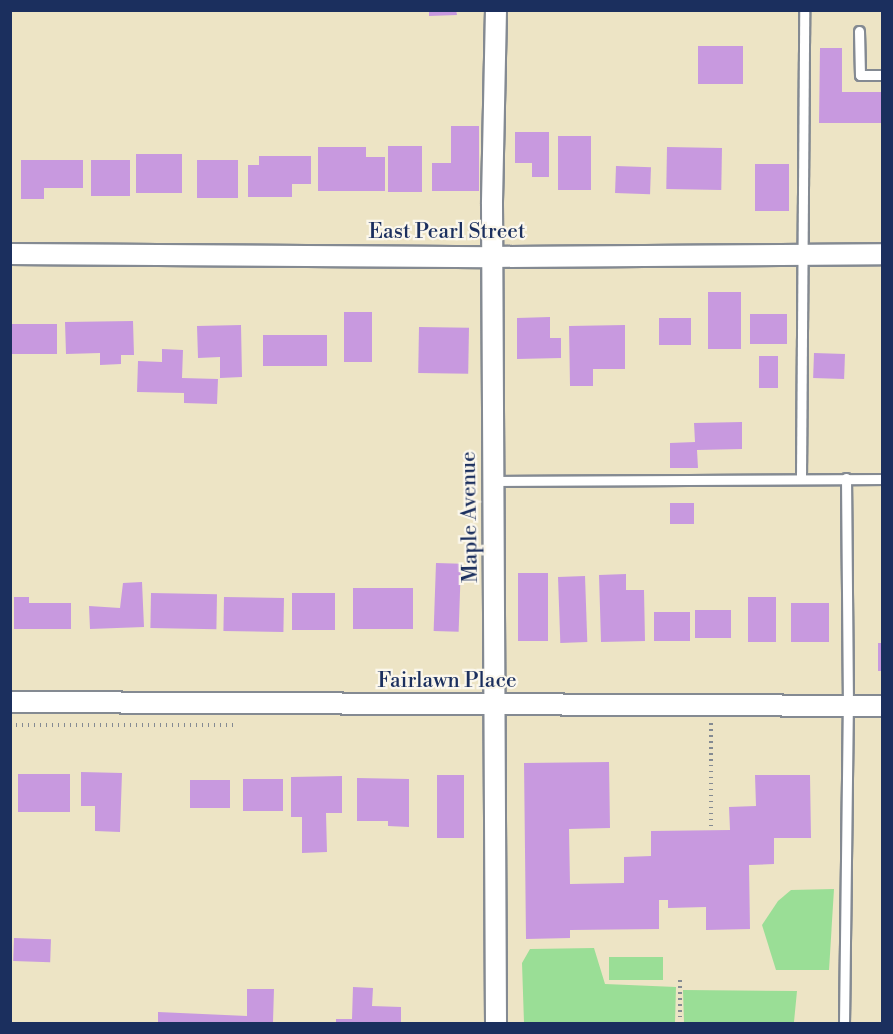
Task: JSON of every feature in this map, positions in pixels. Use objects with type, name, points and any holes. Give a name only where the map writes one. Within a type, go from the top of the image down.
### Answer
[{"type":"street","name":"Maple Avenue","points":[[496,10],[492,257],[496,1023]]},
{"type":"street","name":"East Pearl Street","points":[[10,254],[492,257],[882,254]]},
{"type":"street","name":"Fairlawn Place","points":[[10,702],[882,706]]},
{"type":"lane","points":[[801,478],[805,254],[804,10]]},
{"type":"lane","points":[[859,31],[860,75],[882,75]]},
{"type":"lane","points":[[844,1023],[848,706],[846,478]]},
{"type":"lane","points":[[494,481],[882,479]]},
{"type":"path","points":[[711,706],[711,830]]},
{"type":"path","points":[[680,980],[680,1023]]},
{"type":"green space","points":[[834,889],[829,970],[776,970],[762,925],[778,901],[791,890]]},
{"type":"green space","points":[[594,948],[605,984],[676,987],[675,1023],[524,1023],[522,963],[530,949]]},
{"type":"green space","points":[[609,957],[663,957],[663,980],[609,980]]},
{"type":"green space","points":[[683,990],[797,991],[794,1022],[801,1023],[684,1023]]},
{"type":"building","points":[[429,10],[456,10],[457,15],[429,16]]},
{"type":"building","points":[[698,46],[743,46],[743,84],[698,84]]},
{"type":"building","points":[[820,48],[842,48],[842,92],[882,92],[882,123],[819,123]]},
{"type":"building","points":[[451,126],[479,126],[479,191],[432,191],[432,163],[451,163]]},
{"type":"building","points":[[515,132],[549,132],[549,177],[532,177],[532,163],[515,163]]},
{"type":"building","points":[[558,136],[591,136],[591,190],[558,190]]},
{"type":"building","points":[[388,146],[422,146],[422,192],[388,192]]},
{"type":"building","points":[[318,147],[366,147],[366,157],[385,157],[385,191],[318,191]]},
{"type":"building","points":[[667,147],[722,148],[721,190],[666,189]]},
{"type":"building","points":[[136,154],[182,154],[182,193],[136,193]]},
{"type":"building","points":[[259,156],[311,156],[311,184],[292,184],[292,197],[248,197],[248,165],[259,165]]},
{"type":"building","points":[[21,160],[83,160],[83,188],[44,188],[44,199],[21,199]]},
{"type":"building","points":[[91,160],[130,160],[130,196],[91,196]]},
{"type":"building","points":[[197,160],[238,160],[238,198],[197,198]]},
{"type":"building","points":[[755,164],[789,164],[789,211],[755,211]]},
{"type":"building","points":[[616,166],[651,167],[650,194],[615,193]]},
{"type":"building","points":[[708,292],[741,292],[741,349],[708,349]]},
{"type":"building","points":[[344,312],[372,312],[372,362],[344,362]]},
{"type":"building","points":[[750,314],[787,314],[787,344],[750,344]]},
{"type":"building","points":[[550,317],[550,338],[561,338],[561,358],[517,359],[517,318]]},
{"type":"building","points":[[659,318],[691,318],[691,345],[659,345]]},
{"type":"building","points":[[133,321],[134,355],[121,355],[121,364],[100,365],[100,353],[66,354],[65,322]]},
{"type":"building","points":[[10,324],[57,324],[57,354],[10,354]]},
{"type":"building","points":[[241,325],[242,377],[220,378],[220,357],[198,358],[197,326]]},
{"type":"building","points":[[625,325],[625,369],[593,369],[593,386],[570,386],[569,326]]},
{"type":"building","points":[[419,327],[469,328],[468,374],[418,373]]},
{"type":"building","points":[[263,335],[327,335],[327,366],[263,366]]},
{"type":"building","points":[[162,349],[183,350],[182,378],[218,379],[217,404],[184,403],[184,393],[137,392],[138,361],[162,362]]},
{"type":"building","points":[[814,353],[845,354],[844,379],[813,378]]},
{"type":"building","points":[[759,356],[778,356],[778,388],[759,388]]},
{"type":"building","points":[[742,422],[742,449],[697,450],[698,468],[670,468],[670,443],[695,442],[694,423]]},
{"type":"building","points":[[670,503],[694,503],[694,524],[670,524]]},
{"type":"building","points":[[436,563],[461,564],[459,632],[434,631]]},
{"type":"building","points":[[518,573],[548,573],[548,641],[518,641]]},
{"type":"building","points":[[626,574],[626,590],[644,590],[645,641],[601,642],[599,575]]},
{"type":"building","points":[[585,576],[587,642],[560,643],[558,577]]},
{"type":"building","points":[[142,582],[144,627],[90,629],[89,606],[120,608],[123,583]]},
{"type":"building","points":[[353,588],[413,588],[413,629],[353,629]]},
{"type":"building","points":[[151,593],[217,594],[216,629],[150,628]]},
{"type":"building","points":[[292,593],[335,593],[335,630],[292,630]]},
{"type":"building","points":[[14,597],[29,597],[29,603],[71,603],[71,629],[14,629]]},
{"type":"building","points":[[224,597],[284,598],[283,632],[223,631]]},
{"type":"building","points":[[748,597],[776,597],[776,642],[748,642]]},
{"type":"building","points":[[791,603],[829,603],[829,642],[791,642]]},
{"type":"building","points":[[695,610],[731,610],[731,638],[695,638]]},
{"type":"building","points":[[654,612],[690,612],[690,641],[654,641]]},
{"type":"building","points":[[878,643],[882,643],[882,671],[878,671]]},
{"type":"building","points":[[609,762],[610,828],[569,829],[570,884],[624,883],[624,857],[651,856],[651,831],[730,830],[729,807],[756,806],[755,775],[810,775],[811,838],[774,838],[774,864],[749,865],[750,929],[706,930],[706,907],[668,908],[668,900],[659,900],[659,929],[570,930],[570,938],[526,939],[524,763]]},
{"type":"building","points":[[81,772],[122,773],[120,832],[95,831],[95,806],[81,806]]},
{"type":"building","points":[[18,774],[70,774],[70,812],[18,812]]},
{"type":"building","points":[[437,775],[464,775],[464,838],[437,838]]},
{"type":"building","points":[[342,776],[342,813],[326,813],[327,852],[302,853],[302,817],[291,817],[291,777]]},
{"type":"building","points":[[357,778],[409,779],[409,827],[388,826],[388,821],[357,821]]},
{"type":"building","points":[[243,779],[283,779],[283,811],[243,811]]},
{"type":"building","points":[[190,780],[230,780],[230,808],[190,808]]},
{"type":"building","points":[[14,938],[51,939],[50,962],[13,961]]},
{"type":"building","points":[[353,987],[373,988],[372,1006],[401,1007],[401,1024],[336,1024],[336,1019],[352,1019]]},
{"type":"building","points":[[247,989],[274,989],[273,1022],[158,1024],[158,1012],[247,1016]]}]
